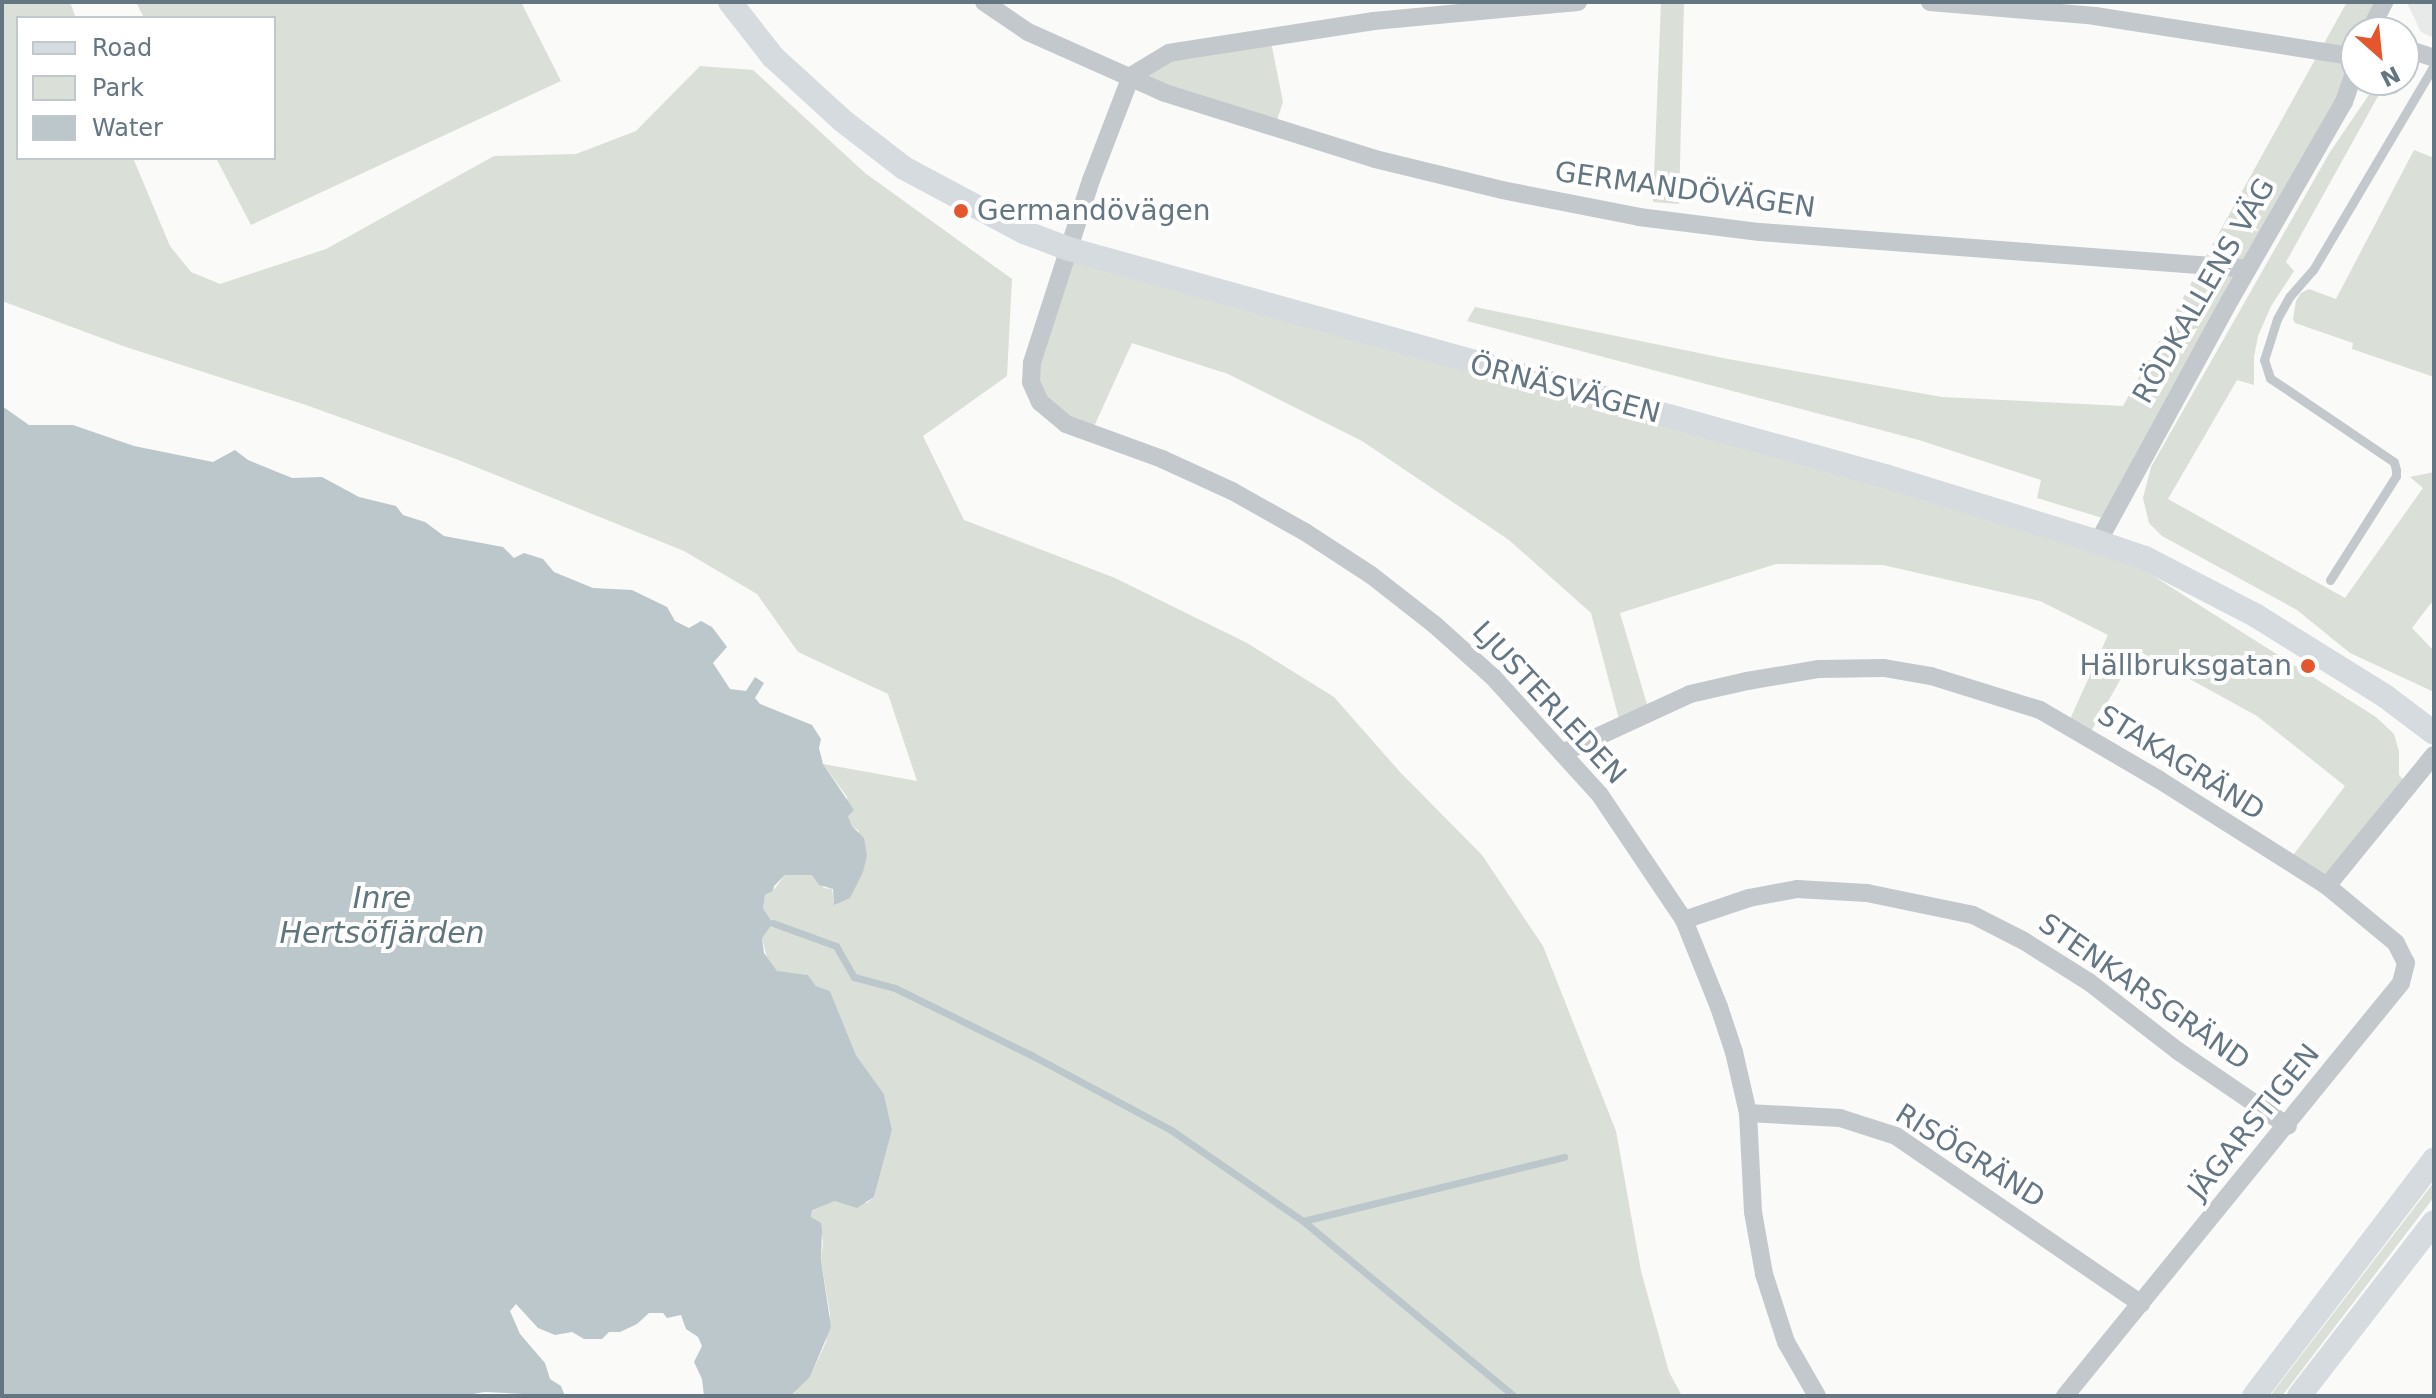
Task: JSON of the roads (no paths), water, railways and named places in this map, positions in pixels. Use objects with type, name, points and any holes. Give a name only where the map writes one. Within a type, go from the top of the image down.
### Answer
[{"type":"street","name":"ÖRNÄSVÄGEN","points":[[730,2],[791,75],[904,168],[991,217],[1069,249],[1885,476],[2145,558],[2255,615],[2385,696],[2434,733]]},
{"type":"street","name":"GERMANDÖVÄGEN","points":[[984,2],[1028,32],[1165,93],[1375,159],[1639,217],[1760,232],[1970,251],[2248,269]]},
{"type":"street","points":[[1069,249],[1091,180],[1131,76],[1181,51],[1374,21],[1578,2]]},
{"type":"street","points":[[1930,2],[2095,16],[2340,54]]},
{"type":"street","name":"RÖDKALLENS VÄG","points":[[2098,542],[2346,96]]},
{"type":"street","name":"LJUSTERLEDEN","points":[[1069,249],[1032,363],[1031,382],[1040,402],[1066,424],[1162,459],[1232,491],[1305,532],[1371,575],[1435,625],[1493,677],[1600,795],[1684,920],[1734,1052],[1748,1113],[1753,1212],[1764,1274],[1786,1342],[1817,1396]]},
{"type":"street","name":"STAKAGRÄND","points":[[1562,753],[1690,694],[1819,669],[1896,670],[1931,676],[2040,710],[2158,779],[2327,886]]},
{"type":"street","points":[[2327,886],[2434,755]]},
{"type":"street","name":"JÄGARSTIGEN","points":[[2065,1396],[2288,1126],[2401,983],[2406,963],[2396,943],[2327,886]]},
{"type":"street","name":"STENKARSGRÄND","points":[[1684,920],[1749,898],[1797,889],[1867,893],[1973,915],[2024,941],[2089,982],[2178,1051],[2288,1126]]},
{"type":"street","name":"RISÖGRÄND","points":[[1748,1113],[1840,1118],[1896,1136],[2141,1304]]},
{"type":"street","points":[[2254,1396],[2434,1160]]},
{"type":"street","points":[[2299,1396],[2434,1222]]},
{"type":"lane","points":[[2330,580],[2396,476],[2394,462],[2270,378],[2264,360],[2277,319],[2290,296],[2313,270],[2434,65]]},
{"type":"water","name":"Inre Hertsöfjärden","points":[[2,406],[29,425],[73,425],[134,446],[213,462],[235,450],[248,460],[292,478],[322,477],[359,497],[396,506],[403,515],[425,522],[444,536],[503,547],[514,558],[524,553],[543,559],[554,572],[593,588],[632,590],[667,607],[675,621],[689,628],[701,621],[712,627],[727,647],[713,663],[730,689],[746,691],[755,677],[764,683],[755,698],[760,704],[812,725],[821,739],[819,748],[823,764],[854,810],[848,816],[852,826],[864,838],[867,855],[863,872],[850,898],[834,905],[833,889],[819,885],[812,875],[785,875],[773,891],[765,895],[763,909],[773,923],[762,938],[764,953],[777,971],[808,975],[816,986],[830,991],[856,1055],[884,1094],[892,1130],[874,1197],[857,1208],[835,1201],[812,1210],[811,1217],[821,1223],[821,1260],[831,1327],[810,1377],[792,1394],[704,1396],[702,1379],[694,1362],[702,1346],[698,1337],[686,1329],[681,1315],[667,1318],[663,1313],[649,1313],[637,1324],[620,1332],[609,1332],[602,1339],[584,1339],[572,1332],[555,1335],[538,1328],[516,1304],[510,1311],[520,1334],[545,1363],[550,1379],[561,1386],[565,1396],[485,1392],[460,1396],[2,1396]]},
{"type":"waterway","points":[[773,923],[836,946],[854,977],[895,988],[1033,1056],[1171,1130],[1303,1221],[1514,1396]]},
{"type":"waterway","points":[[1303,1221],[1564,1157]]},
{"type":"place","name":"Germandövägen","points":[[961,211]]},
{"type":"place","name":"Hällbruksgatan","points":[[2308,666]]}]
